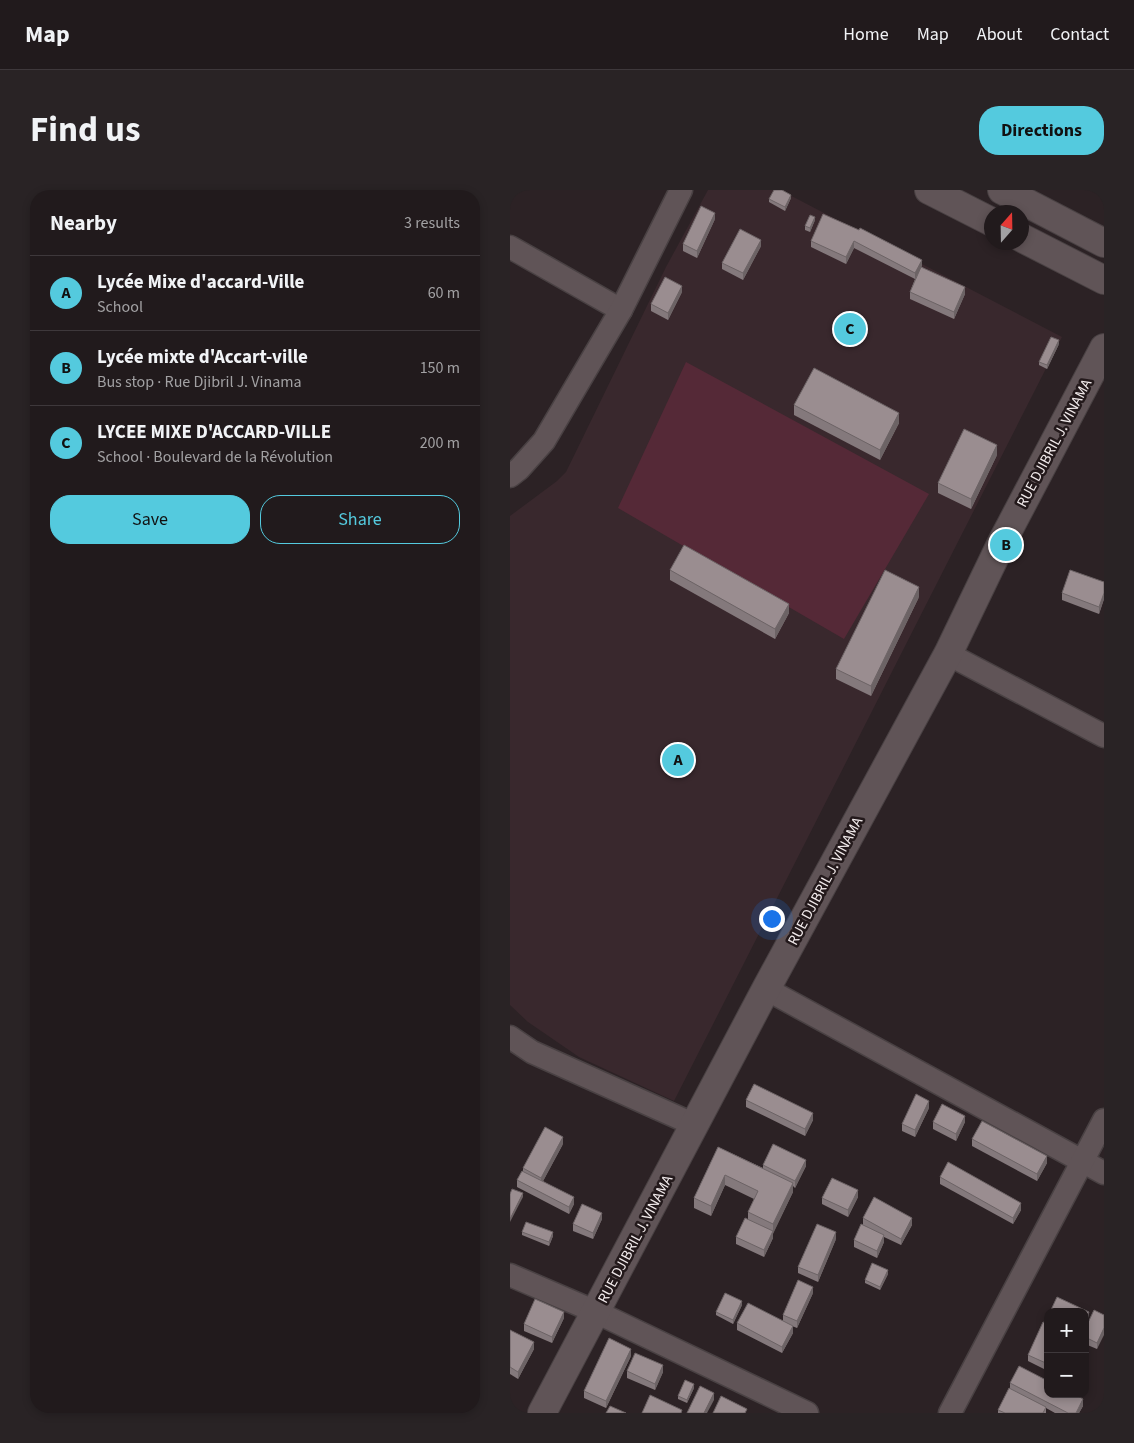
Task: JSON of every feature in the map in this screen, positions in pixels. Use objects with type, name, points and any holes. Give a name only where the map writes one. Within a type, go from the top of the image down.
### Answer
[{"type":"street","points":[[513,470],[544,440],[621,310],[681,190]]},
{"type":"street","points":[[928,190],[984,218]]},
{"type":"street","points":[[1002,190],[1104,242]]},
{"type":"street","points":[[1029,242],[1104,280]]},
{"type":"street","points":[[510,247],[621,310]]},
{"type":"street","name":"RUE DJIBRIL J. VINAMA","points":[[542,1413],[766,990],[948,654],[1002,542],[1104,348]]},
{"type":"street","points":[[948,654],[1104,736]]},
{"type":"street","points":[[766,990],[1104,1173]]},
{"type":"street","points":[[510,1037],[532,1052],[695,1125]]},
{"type":"street","points":[[950,1413],[1104,1120]]},
{"type":"street","points":[[510,1275],[596,1312],[807,1413]]},
{"type":"shaded area","points":[[708,190],[780,190],[1062,337],[674,1101],[579,1057],[528,1022],[510,1005],[510,516],[557,481],[566,472],[666,267]]},
{"type":"shaded area","points":[[686,362],[929,494],[844,639],[618,508]]},
{"type":"building","points":[[774,190],[782,190],[791,195],[785,207],[769,199]]},
{"type":"building","points":[[701,206],[715,213],[697,251],[683,244]]},
{"type":"building","points":[[823,214],[859,230],[860,228],[922,260],[915,273],[854,241],[846,257],[811,241]]},
{"type":"building","points":[[810,215],[815,217],[810,228],[805,226]]},
{"type":"building","points":[[740,229],[761,240],[743,273],[722,263]]},
{"type":"building","points":[[921,267],[965,287],[954,312],[910,292]]},
{"type":"building","points":[[665,277],[682,286],[668,313],[651,304]]},
{"type":"building","points":[[1051,337],[1059,340],[1047,365],[1039,362]]},
{"type":"building","points":[[814,368],[899,413],[880,450],[794,405]]},
{"type":"building","points":[[964,429],[997,445],[971,499],[938,483]]},
{"type":"building","points":[[684,545],[789,604],[775,629],[670,570]]},
{"type":"building","points":[[885,570],[919,587],[871,686],[836,669]]},
{"type":"building","points":[[1070,570],[1104,582],[1104,593],[1099,607],[1062,593]]},
{"type":"building","points":[[754,1084],[813,1113],[805,1129],[746,1100]]},
{"type":"building","points":[[916,1094],[929,1101],[915,1130],[902,1124]]},
{"type":"building","points":[[942,1104],[965,1116],[956,1134],[933,1122]]},
{"type":"building","points":[[982,1121],[1047,1156],[1037,1174],[972,1139]]},
{"type":"building","points":[[545,1127],[563,1137],[541,1178],[523,1168]]},
{"type":"building","points":[[773,1144],[806,1160],[795,1181],[763,1165]]},
{"type":"building","points":[[718,1147],[793,1183],[773,1224],[748,1212],[758,1191],[725,1175],[711,1206],[694,1198]]},
{"type":"building","points":[[948,1162],[1021,1203],[1013,1218],[940,1177]]},
{"type":"building","points":[[522,1171],[574,1197],[569,1207],[517,1180]]},
{"type":"building","points":[[832,1178],[858,1190],[848,1210],[822,1198]]},
{"type":"building","points":[[512,1189],[523,1193],[510,1219],[510,1194]]},
{"type":"building","points":[[874,1197],[912,1218],[901,1239],[863,1218]]},
{"type":"building","points":[[582,1204],[602,1213],[593,1233],[573,1224]]},
{"type":"building","points":[[745,1218],[773,1231],[764,1250],[736,1237]]},
{"type":"building","points":[[526,1222],[553,1232],[549,1242],[522,1232]]},
{"type":"building","points":[[817,1224],[836,1232],[818,1275],[798,1267]]},
{"type":"building","points":[[861,1224],[884,1235],[877,1251],[854,1240]]},
{"type":"building","points":[[872,1263],[888,1270],[880,1287],[865,1280]]},
{"type":"building","points":[[798,1280],[813,1287],[797,1321],[783,1315]]},
{"type":"building","points":[[725,1293],[742,1301],[733,1320],[716,1312]]},
{"type":"building","points":[[1057,1297],[1080,1308],[1052,1308]]},
{"type":"building","points":[[535,1299],[564,1312],[552,1337],[524,1324]]},
{"type":"building","points":[[748,1303],[793,1326],[782,1347],[737,1323]]},
{"type":"building","points":[[1094,1310],[1104,1315],[1104,1328],[1097,1343],[1089,1339],[1089,1321]]},
{"type":"building","points":[[1043,1322],[1044,1322],[1044,1362],[1028,1355]]},
{"type":"building","points":[[510,1330],[534,1342],[518,1372],[510,1367]]},
{"type":"building","points":[[609,1338],[631,1349],[606,1401],[584,1391]]},
{"type":"building","points":[[635,1353],[663,1365],[655,1384],[627,1371]]},
{"type":"building","points":[[1019,1366],[1044,1379],[1044,1398],[1083,1399],[1076,1413],[1068,1413],[1010,1383]]},
{"type":"building","points":[[685,1380],[694,1384],[687,1400],[678,1396]]},
{"type":"building","points":[[700,1386],[714,1393],[704,1413],[687,1413]]},
{"type":"building","points":[[1009,1388],[1046,1407],[1043,1413],[1005,1413],[998,1410]]},
{"type":"building","points":[[650,1395],[682,1410],[681,1413],[642,1413]]},
{"type":"building","points":[[721,1396],[747,1409],[745,1413],[713,1413]]},
{"type":"building","points":[[610,1406],[626,1413],[606,1413]]},
{"type":"place","name":"LYCEE MIXE D'ACCARD-VILLE","points":[[850,329]]},
{"type":"place","name":"Lycée mixte d'Accart-ville","points":[[1006,545]]},
{"type":"place","name":"Lycée Mixe d'accard-Ville","points":[[678,760]]}]
